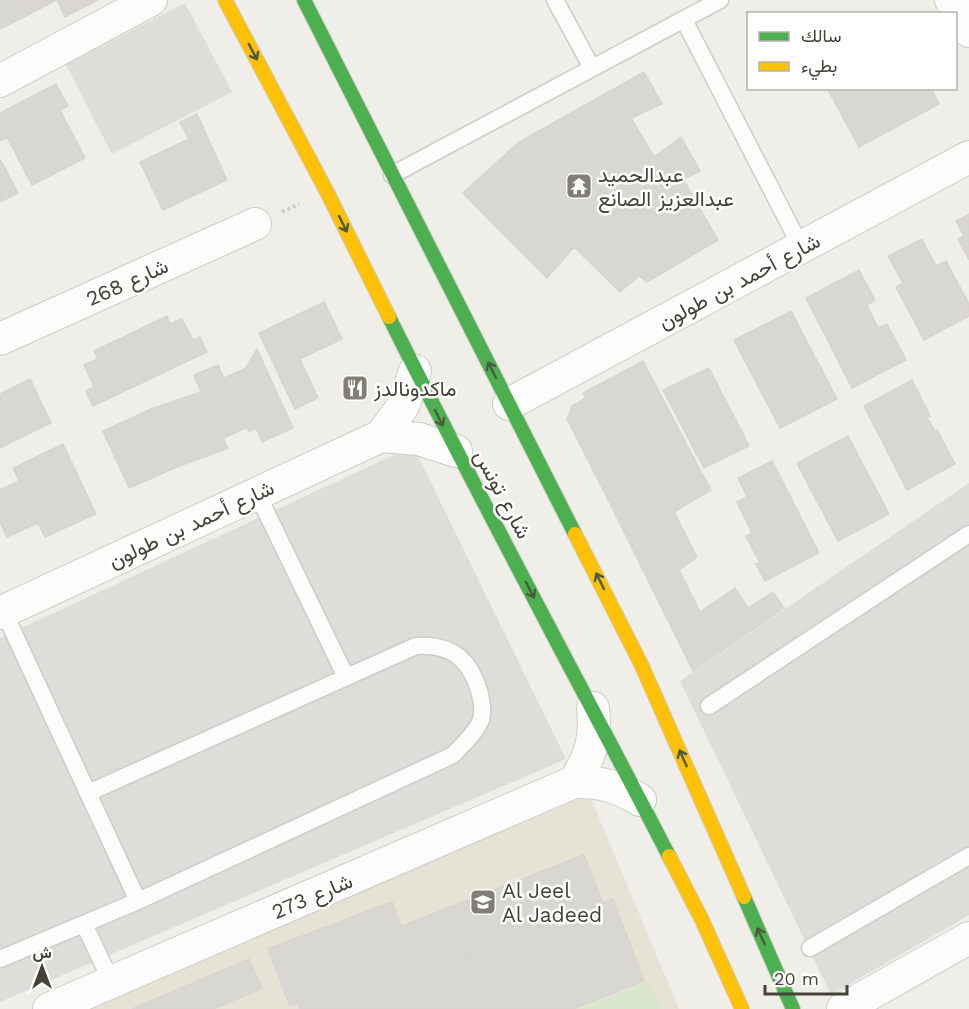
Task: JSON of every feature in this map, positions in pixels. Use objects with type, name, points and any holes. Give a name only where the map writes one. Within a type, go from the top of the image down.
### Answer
[{"type":"main road","name":"شارع تونس","points":[[225,0],[327,192],[456,451],[593,708],[702,920],[742,1009]]},
{"type":"main road","points":[[298,3],[317,26],[589,558],[641,664],[793,1009]]},
{"type":"main road","points":[[736,992],[747,1009]]},
{"type":"street","points":[[0,81],[150,0]]},
{"type":"street","points":[[951,0],[969,31]]},
{"type":"street","name":"شارع أحمد بن طولون","points":[[509,404],[969,157]]},
{"type":"street","name":"شارع 268","points":[[0,339],[255,224]]},
{"type":"street","name":"شارع أحمد بن طولون","points":[[2,613],[381,436],[403,406],[415,371]]},
{"type":"street","name":"شارع أحمد بن طولون","points":[[381,436],[420,439],[456,451]]},
{"type":"street","points":[[574,782],[585,765],[592,747],[595,727],[593,708]]},
{"type":"street","name":"شارع 273","points":[[49,1009],[574,782],[592,781],[609,784],[640,800]]},
{"type":"street","points":[[843,1009],[969,938]]},
{"type":"lane","points":[[555,0],[592,68]]},
{"type":"lane","points":[[392,175],[720,0]]},
{"type":"lane","points":[[684,20],[801,248]]},
{"type":"lane","points":[[256,494],[346,677]]},
{"type":"lane","points":[[709,706],[969,534]]},
{"type":"lane","points":[[2,613],[138,901]]},
{"type":"lane","points":[[0,959],[138,901],[453,755],[481,721],[482,706],[476,681],[462,658],[434,644],[416,646],[88,793]]},
{"type":"lane","points":[[810,948],[969,856]]},
{"type":"lane","points":[[84,924],[112,983]]},
{"type":"path","points":[[255,224],[327,192]]},
{"type":"shaded area","points":[[185,3],[232,92],[112,154],[66,65]]},
{"type":"shaded area","points":[[413,446],[566,759],[0,1002],[0,638]]},
{"type":"shaded area","points":[[969,483],[969,915],[831,995],[680,681]]},
{"type":"shaded area","name":"Al Jeel Al Jadeed","points":[[589,794],[679,1009],[75,1009]]},
{"type":"green space","points":[[650,981],[661,1009],[579,1009]]},
{"type":"building","points":[[0,0],[54,0],[55,1],[0,29]]},
{"type":"building","points":[[57,0],[98,0],[65,17]]},
{"type":"building","name":"عبدالحميد عبدالعزيز الصانع","points":[[644,72],[662,104],[631,118],[654,157],[681,137],[700,171],[683,179],[718,240],[647,282],[639,276],[620,292],[574,247],[547,278],[463,193],[519,142]]},
{"type":"building","points":[[56,84],[68,106],[60,110],[85,158],[32,185],[7,137],[0,141],[0,113]]},
{"type":"building","points":[[828,90],[932,90],[939,104],[859,147]]},
{"type":"building","points":[[197,114],[227,180],[163,210],[140,162],[189,139],[180,122]]},
{"type":"building","points":[[0,159],[18,193],[0,202]]},
{"type":"building","points":[[969,214],[969,260],[958,239],[964,236],[956,221]]},
{"type":"building","points":[[922,239],[936,266],[946,261],[969,304],[969,316],[924,340],[896,287],[903,283],[888,256]]},
{"type":"building","points":[[859,270],[875,300],[867,305],[878,328],[887,324],[906,360],[852,388],[806,298]]},
{"type":"building","points":[[324,302],[342,339],[300,359],[318,398],[295,409],[259,333]]},
{"type":"building","points":[[791,311],[837,399],[780,428],[734,340]]},
{"type":"building","points":[[167,316],[170,324],[182,319],[193,340],[200,337],[207,352],[93,406],[86,391],[94,387],[84,365],[98,359],[94,351]]},
{"type":"building","points":[[257,349],[293,428],[262,442],[256,428],[249,432],[224,378],[246,368]]},
{"type":"building","points":[[643,361],[690,451],[607,497],[567,419],[572,406],[586,398],[583,393]]},
{"type":"building","points":[[218,365],[246,428],[223,438],[228,448],[177,467],[151,409],[201,392],[194,375]]},
{"type":"building","points":[[709,368],[749,446],[704,468],[663,390]]},
{"type":"building","points":[[30,379],[51,423],[0,448],[0,394]]},
{"type":"building","points":[[912,380],[930,416],[927,417],[935,431],[937,430],[955,464],[907,490],[864,406]]},
{"type":"building","points":[[151,409],[177,467],[129,488],[103,431]]},
{"type":"building","points":[[848,436],[889,514],[838,541],[797,463]]},
{"type":"building","points":[[63,444],[96,514],[45,537],[38,523],[7,537],[0,522],[0,490],[19,481],[13,468]]},
{"type":"building","points":[[690,451],[711,490],[674,512],[697,557],[679,570],[700,612],[735,588],[748,608],[773,592],[784,608],[693,671],[607,497]]},
{"type":"building","points":[[772,461],[819,553],[765,581],[756,564],[760,563],[746,536],[752,533],[737,502],[747,497],[738,478]]},
{"type":"building","points":[[584,855],[603,903],[420,973],[402,926]]},
{"type":"building","points":[[613,899],[644,981],[573,1009],[434,1009],[420,973]]},
{"type":"building","points":[[392,902],[433,1009],[360,1009],[328,926]]},
{"type":"building","points":[[328,926],[350,983],[290,1006],[268,949]]},
{"type":"building","points":[[249,959],[262,988],[213,1009],[132,1009]]},
{"type":"building","points":[[350,983],[360,1009],[300,1009],[298,1003]]},
{"type":"traffic: fast","points":[[304,0],[575,534]]},
{"type":"traffic: fast","points":[[389,317],[669,856]]},
{"type":"traffic: fast","points":[[744,897],[793,1009]]},
{"type":"traffic: slow","points":[[225,0],[327,192],[389,317]]},
{"type":"traffic: slow","points":[[575,534],[641,664],[744,897]]},
{"type":"traffic: slow","points":[[669,856],[702,920],[742,1009]]},
{"type":"place","name":"عبدالحميد عبدالعزيز الصانع","points":[[579,186]]},
{"type":"place","name":"ماكدونالدز","points":[[355,388]]},
{"type":"place","name":"Al Jeel Al Jadeed","points":[[483,902]]}]
